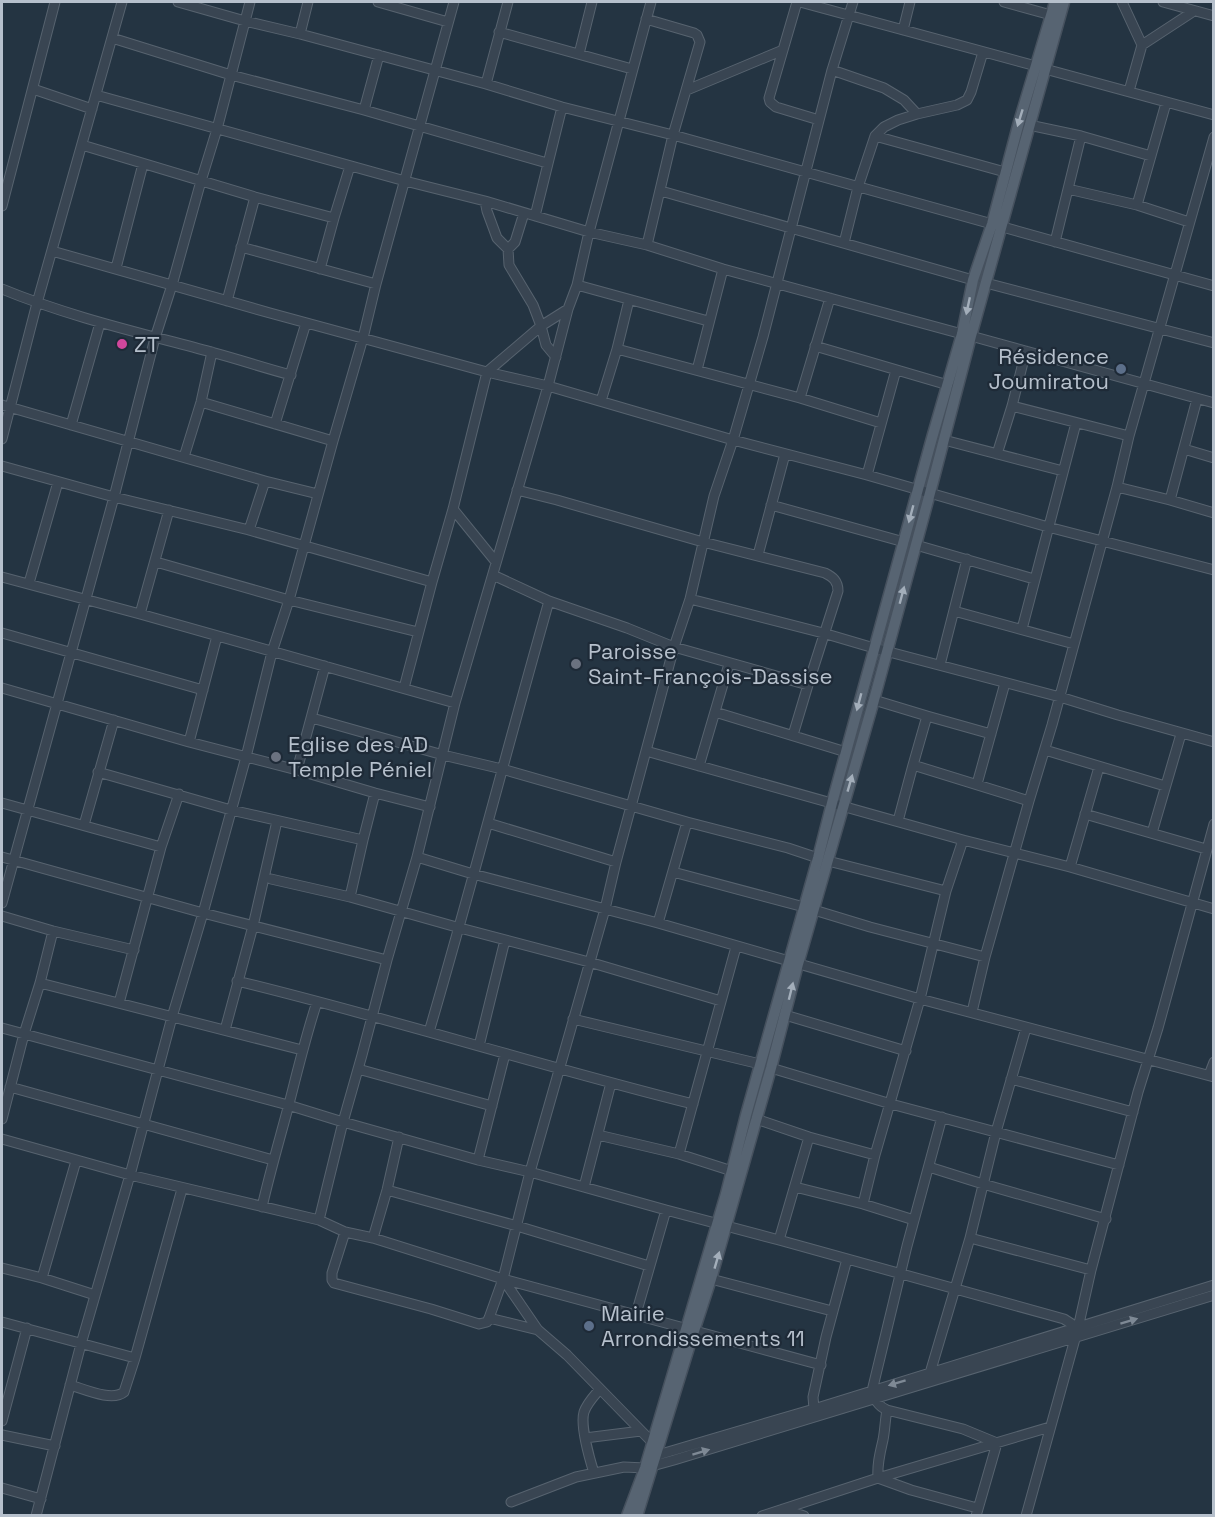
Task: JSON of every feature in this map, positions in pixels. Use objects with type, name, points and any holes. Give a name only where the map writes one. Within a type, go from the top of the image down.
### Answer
[{"type":"main road","points":[[627,1515],[650,1462],[652,1442],[690,1330],[711,1280],[732,1171],[765,1066],[823,859],[843,806],[874,700],[944,440],[966,335],[973,280],[997,226],[1029,125],[1055,2]]},
{"type":"main road","points":[[823,859],[831,803],[918,490],[948,385],[986,283],[1005,172],[1064,2]]},
{"type":"main road","points":[[637,1515],[650,1462],[756,1119],[765,1066],[785,1015],[793,962]]},
{"type":"street","points":[[2,206],[55,2]]},
{"type":"street","points":[[2,439],[6,406],[122,2]]},
{"type":"street","points":[[178,2],[189,3],[245,21],[300,33],[562,107],[673,135],[1214,286]]},
{"type":"street","points":[[2,903],[114,497],[154,338],[172,285],[217,129],[250,2]]},
{"type":"street","points":[[300,33],[308,2]]},
{"type":"street","points":[[378,2],[394,4],[448,22]]},
{"type":"street","points":[[36,1515],[81,1344],[246,757],[272,652],[305,547],[454,2]]},
{"type":"street","points":[[486,84],[508,2]]},
{"type":"street","points":[[579,54],[592,2]]},
{"type":"street","points":[[319,1220],[343,1122],[417,857],[455,703],[548,386],[568,309],[577,285],[651,2]]},
{"type":"street","points":[[819,120],[776,108],[769,98],[799,2],[1214,115]]},
{"type":"street","points":[[345,1232],[332,1273],[333,1282],[479,1324],[487,1322],[503,1279],[630,807],[690,599],[714,496],[749,385],[832,70],[853,2]]},
{"type":"street","points":[[903,30],[910,2]]},
{"type":"street","points":[[1004,2],[1051,15]]},
{"type":"street","points":[[1122,2],[1142,45],[1130,91]]},
{"type":"street","points":[[1163,2],[1214,16]]},
{"type":"street","points":[[1142,45],[1194,11]]},
{"type":"street","points":[[646,19],[694,33],[700,42],[673,135],[647,245]]},
{"type":"street","points":[[499,32],[632,69]]},
{"type":"street","points":[[112,38],[231,75],[364,110],[547,163]]},
{"type":"street","points":[[687,90],[783,50]]},
{"type":"street","points":[[844,243],[858,187],[875,136],[884,127],[898,120],[957,105],[967,100],[983,52]]},
{"type":"street","points":[[364,110],[379,56]]},
{"type":"street","points":[[832,70],[884,88],[904,100],[917,114]]},
{"type":"street","points":[[33,89],[92,109]]},
{"type":"street","points":[[96,95],[1214,403]]},
{"type":"street","points":[[1137,206],[1166,103]]},
{"type":"street","points":[[535,216],[562,107]]},
{"type":"street","points":[[1029,125],[1081,136],[1151,156]]},
{"type":"street","points":[[875,136],[1005,172]]},
{"type":"street","points":[[1055,242],[1081,136]]},
{"type":"street","points":[[972,1012],[985,957],[1060,697],[1143,384],[1189,222],[1209,171],[1214,137]]},
{"type":"street","points":[[82,146],[334,218]]},
{"type":"street","points":[[116,268],[143,164]]},
{"type":"street","points":[[320,269],[350,166]]},
{"type":"street","points":[[1068,189],[1189,222]]},
{"type":"street","points":[[661,191],[973,280]]},
{"type":"street","points":[[228,300],[255,197]]},
{"type":"street","points":[[485,201],[497,238],[508,249],[509,265],[533,305],[546,345],[556,357]]},
{"type":"street","points":[[508,249],[515,242],[524,213]]},
{"type":"street","points":[[241,247],[376,284]]},
{"type":"street","points":[[52,251],[306,323],[487,372],[548,386],[1048,527],[1214,570]]},
{"type":"street","points":[[697,370],[723,269]]},
{"type":"street","points":[[986,283],[1214,343]]},
{"type":"street","points":[[577,285],[708,321]]},
{"type":"street","points":[[2,289],[100,323],[291,375]]},
{"type":"street","points":[[800,398],[830,298]]},
{"type":"street","points":[[600,402],[629,300]]},
{"type":"street","points":[[404,688],[453,509],[487,372],[541,326],[568,309]]},
{"type":"street","points":[[71,425],[100,323]]},
{"type":"street","points":[[275,424],[306,323]]},
{"type":"street","points":[[815,346],[948,385]]},
{"type":"street","points":[[616,349],[800,398],[881,423]]},
{"type":"street","points":[[997,454],[1026,351]]},
{"type":"street","points":[[184,457],[201,402],[212,352]]},
{"type":"street","points":[[867,475],[896,370]]},
{"type":"street","points":[[1170,500],[1197,399]]},
{"type":"street","points":[[201,402],[333,441]]},
{"type":"street","points":[[6,406],[265,481],[318,494]]},
{"type":"street","points":[[1012,406],[1129,436]]},
{"type":"street","points":[[1022,629],[1076,423]]},
{"type":"street","points":[[944,440],[1063,471]]},
{"type":"street","points":[[1184,449],[1214,458]]},
{"type":"street","points":[[758,555],[785,454]]},
{"type":"street","points":[[2,466],[114,497],[249,530],[432,582]]},
{"type":"street","points":[[249,530],[265,481]]},
{"type":"street","points":[[29,583],[58,482]]},
{"type":"street","points":[[1117,487],[1214,513]]},
{"type":"street","points":[[518,490],[832,576],[838,585],[837,591],[793,735]]},
{"type":"street","points":[[771,506],[904,542]]},
{"type":"street","points":[[453,509],[496,562]]},
{"type":"street","points":[[140,614],[169,510]]},
{"type":"street","points":[[916,545],[1034,579]]},
{"type":"street","points":[[940,665],[967,559]]},
{"type":"street","points":[[156,562],[289,600],[418,632]]},
{"type":"street","points":[[493,575],[549,601],[627,628],[674,648],[808,684]]},
{"type":"street","points":[[2,577],[455,703]]},
{"type":"street","points":[[690,599],[1060,697],[1214,742]]},
{"type":"street","points":[[429,1032],[549,601]]},
{"type":"street","points":[[954,611],[1074,644]]},
{"type":"street","points":[[2,633],[203,690]]},
{"type":"street","points":[[189,742],[217,636]]},
{"type":"street","points":[[699,766],[729,664]]},
{"type":"street","points":[[297,770],[325,666]]},
{"type":"street","points":[[977,784],[1005,683]]},
{"type":"street","points":[[2,688],[189,742],[430,807]]},
{"type":"street","points":[[874,700],[991,734]]},
{"type":"street","points":[[716,712],[846,752]]},
{"type":"street","points":[[898,821],[927,716]]},
{"type":"street","points":[[312,718],[502,769],[630,807],[946,891]]},
{"type":"street","points":[[84,825],[114,720]]},
{"type":"street","points":[[1152,833],[1181,734]]},
{"type":"street","points":[[1045,750],[1165,786]]},
{"type":"street","points":[[646,752],[963,840],[1070,867],[1214,909]]},
{"type":"street","points":[[913,765],[1029,801]]},
{"type":"street","points":[[1070,867],[1099,766]]},
{"type":"street","points":[[98,772],[231,810],[363,840]]},
{"type":"street","points":[[350,897],[375,793]]},
{"type":"street","points":[[119,1003],[161,847],[179,794]]},
{"type":"street","points":[[2,803],[161,847]]},
{"type":"street","points":[[1085,814],[1206,849]]},
{"type":"street","points":[[225,1030],[253,926],[277,821]]},
{"type":"street","points":[[658,923],[687,822]]},
{"type":"street","points":[[488,823],[616,862]]},
{"type":"street","points":[[1026,1515],[1078,1328],[1133,1112],[1214,824]]},
{"type":"street","points":[[863,1204],[920,999],[946,891],[963,840]]},
{"type":"street","points":[[2,857],[203,913],[387,960]]},
{"type":"street","points":[[417,857],[658,923],[920,999],[1211,1076],[1214,1062]]},
{"type":"street","points":[[673,872],[985,957]]},
{"type":"street","points":[[271,879],[350,897],[589,962],[721,1001]]},
{"type":"street","points":[[2,916],[53,931],[134,950]]},
{"type":"street","points":[[2,1119],[53,931]]},
{"type":"street","points":[[479,1046],[505,940]]},
{"type":"street","points":[[679,1155],[736,947]]},
{"type":"street","points":[[237,981],[372,1015],[559,1069],[693,1104]]},
{"type":"street","points":[[40,982],[302,1050]]},
{"type":"street","points":[[262,1207],[302,1050],[318,1002]]},
{"type":"street","points":[[785,1015],[906,1051]]},
{"type":"street","points":[[573,1019],[765,1066],[891,1104],[1119,1165]]},
{"type":"street","points":[[2,1028],[288,1105],[478,1160],[848,1258],[1064,1319],[1078,1328]]},
{"type":"street","points":[[930,1373],[970,1238],[996,1132],[1026,1028]]},
{"type":"street","points":[[478,1160],[506,1054]]},
{"type":"street","points":[[358,1069],[492,1106]]},
{"type":"street","points":[[1011,1079],[1133,1112]]},
{"type":"street","points":[[584,1187],[611,1083]]},
{"type":"street","points":[[10,1088],[273,1160]]},
{"type":"street","points":[[942,1118],[914,1220],[873,1395],[880,1407],[886,1410],[963,1429],[997,1443]]},
{"type":"street","points":[[756,1119],[809,1137],[875,1155]]},
{"type":"street","points":[[598,1135],[732,1171]]},
{"type":"street","points":[[373,1238],[399,1137]]},
{"type":"street","points":[[779,1240],[809,1137]]},
{"type":"street","points":[[2,1139],[182,1189],[319,1220],[345,1232],[373,1238],[503,1279],[820,1365]]},
{"type":"street","points":[[42,1278],[76,1161]]},
{"type":"street","points":[[928,1167],[1106,1219]]},
{"type":"street","points":[[795,1187],[914,1220]]},
{"type":"street","points":[[70,1385],[110,1396],[120,1396],[124,1392],[182,1189]]},
{"type":"street","points":[[387,1190],[649,1266]]},
{"type":"street","points":[[636,1314],[666,1210]]},
{"type":"street","points":[[970,1238],[1091,1270]]},
{"type":"street","points":[[814,1409],[813,1397],[826,1337],[848,1258]]},
{"type":"street","points":[[2,1268],[95,1295]]},
{"type":"street","points":[[503,1279],[538,1330],[567,1355],[652,1442]]},
{"type":"street","points":[[711,1280],[832,1311]]},
{"type":"street","points":[[650,1462],[814,1409],[873,1395],[930,1373],[1214,1284]]},
{"type":"street","points":[[511,1502],[576,1477],[650,1462],[1214,1295]]},
{"type":"street","points":[[489,1318],[538,1330]]},
{"type":"street","points":[[2,1322],[135,1358]]},
{"type":"street","points":[[2,1420],[27,1328]]},
{"type":"street","points":[[2,1378],[13,1381]]},
{"type":"street","points":[[594,1473],[587,1451],[583,1415],[588,1403],[600,1389]]},
{"type":"street","points":[[878,1478],[877,1469],[886,1410]]},
{"type":"street","points":[[762,1515],[1050,1427]]},
{"type":"street","points":[[585,1438],[641,1431]]},
{"type":"street","points":[[2,1435],[55,1446]]},
{"type":"street","points":[[878,1478],[976,1512],[997,1443]]},
{"type":"street","points":[[2,1488],[41,1499]]},
{"type":"street","points":[[783,1509],[804,1515]]},
{"type":"place","name":"ZT","points":[[122,344]]},
{"type":"place","name":"Résidence Joumiratou","points":[[1121,369]]},
{"type":"place","name":"Paroisse Saint-François-Dassise","points":[[576,664]]},
{"type":"place","name":"Eglise des AD Temple Péniel","points":[[276,757]]},
{"type":"place","name":"Mairie Arrondissements 11","points":[[589,1326]]}]
